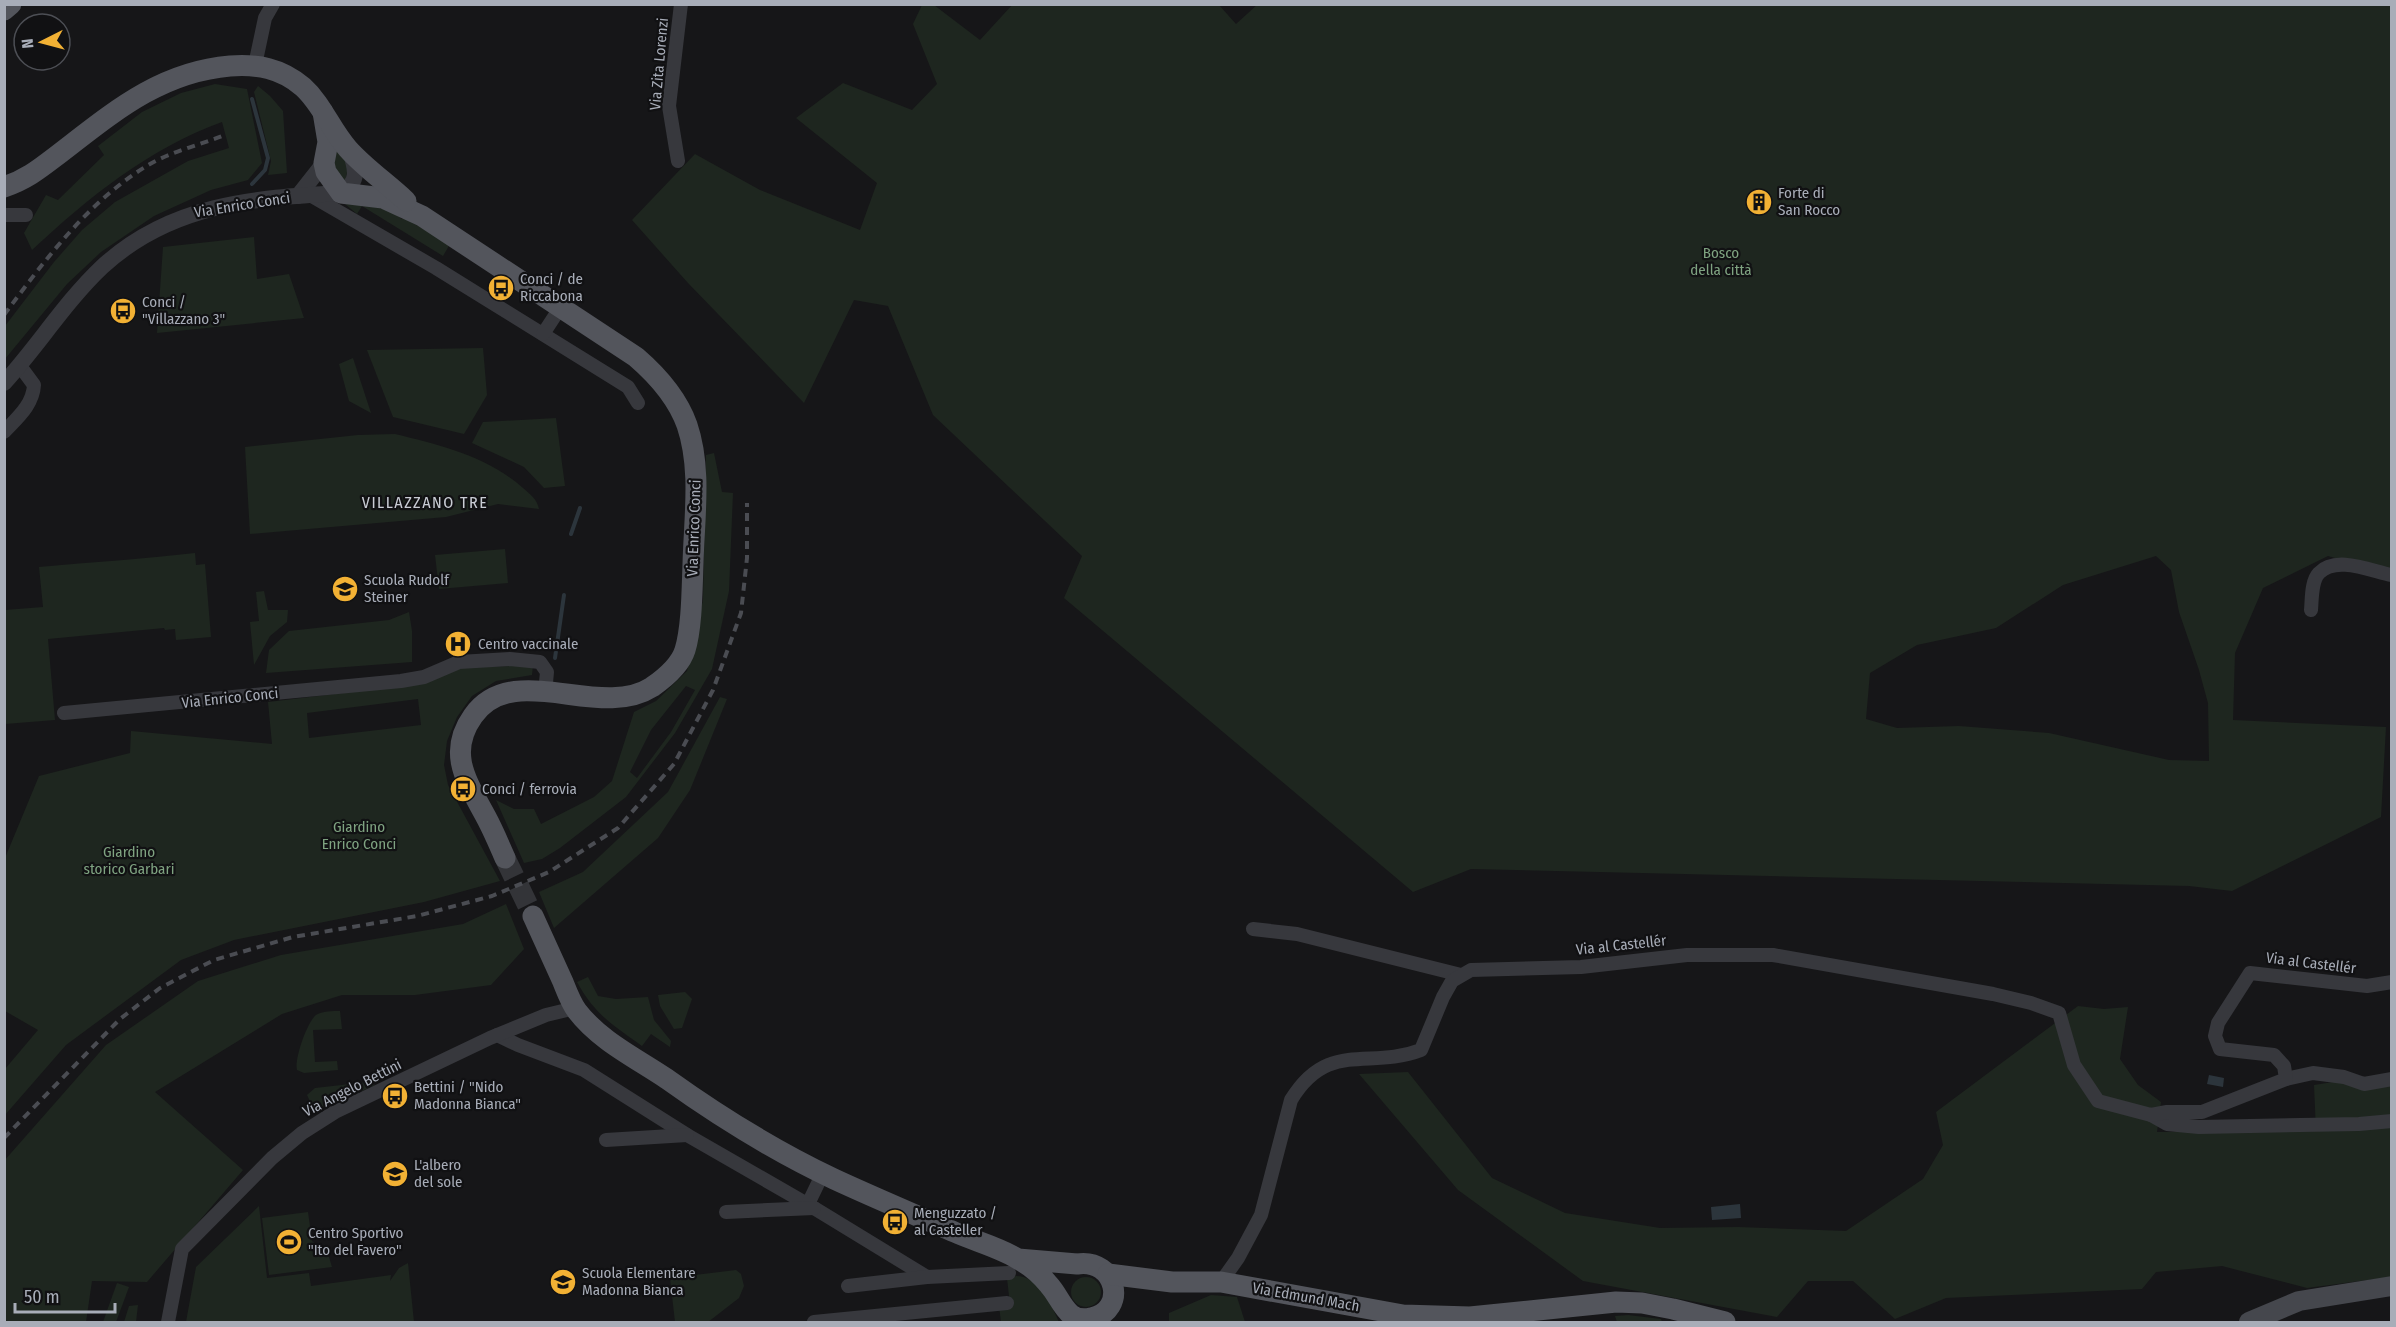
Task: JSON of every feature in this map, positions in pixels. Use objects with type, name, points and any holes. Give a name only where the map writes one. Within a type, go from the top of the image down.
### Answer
[{"type":"main road","points":[[4,10],[11,4]]},
{"type":"main road","points":[[4,187],[29,177],[150,88],[173,78],[216,68],[255,65],[289,76],[312,96],[336,135],[350,151],[422,216]]},
{"type":"main road","points":[[323,112],[328,142],[324,164],[331,181],[341,192]]},
{"type":"main road","points":[[4,177],[56,156]]},
{"type":"main road","name":"Via Enrico Conci","points":[[341,192],[383,198],[422,216],[636,357],[663,382],[682,414],[693,447],[696,471],[691,602],[685,651],[674,668],[649,689],[618,697],[528,690],[503,693],[479,708],[471,719],[461,746],[460,759],[467,783],[505,858]]},
{"type":"main road","points":[[533,916],[575,1008],[590,1027],[607,1041],[704,1106],[754,1137],[823,1173],[1014,1266],[1042,1278],[1064,1309],[1080,1318],[1097,1319],[1112,1300],[1114,1291],[1108,1274],[1094,1264],[1014,1266]]},
{"type":"main road","points":[[1064,1309],[1058,1287],[1064,1273],[1077,1264]]},
{"type":"main road","name":"Via Edmund Mach","points":[[1108,1274],[1172,1282],[1221,1282],[1402,1315],[1470,1317],[1616,1302],[1642,1303],[1725,1323]]},
{"type":"main road","name":"Via Edmund Mach","points":[[1112,1300],[1172,1282]]},
{"type":"main road","points":[[2249,1323],[2299,1301],[2391,1286]]},
{"type":"street","points":[[255,65],[264,18],[273,4]]},
{"type":"street","name":"Via Zita Lorenzi","points":[[678,161],[669,106],[681,4]]},
{"type":"street","points":[[341,192],[355,181],[356,172],[350,151]]},
{"type":"street","points":[[304,196],[324,164]]},
{"type":"street","name":"Via Enrico Conci","points":[[4,383],[100,269],[145,235],[185,215],[209,209],[341,192]]},
{"type":"street","name":"Via Enrico Conci","points":[[304,196],[543,334],[628,387],[638,403]]},
{"type":"street","points":[[4,215],[26,215]]},
{"type":"street","points":[[543,334],[560,308]]},
{"type":"street","points":[[4,432],[30,403],[33,394],[34,385],[20,366]]},
{"type":"street","points":[[2311,610],[2315,581],[2319,573],[2327,568],[2342,564],[2391,575]]},
{"type":"street","name":"Via Enrico Conci","points":[[64,713],[408,680],[424,677],[459,662],[510,659],[540,662],[547,672],[545,693]]},
{"type":"street","points":[[1253,929],[1297,934],[1461,975]]},
{"type":"street","name":"Via al Castellér","points":[[1461,975],[1471,970],[1581,967],[1676,956],[1751,953],[1785,957],[1993,994],[2031,1003],[2059,1013],[2074,1065],[2098,1101],[2151,1115],[2167,1124],[2199,1127],[2359,1124],[2391,1121]]},
{"type":"street","name":"Via al Castellér","points":[[2286,1079],[2284,1066],[2274,1055],[2220,1049],[2216,1040],[2218,1023],[2250,973],[2367,986],[2391,982]]},
{"type":"street","points":[[1221,1282],[1238,1258],[1261,1215],[1291,1100],[1299,1087],[1308,1076],[1336,1061],[1408,1054],[1421,1050],[1443,997],[1452,981],[1461,975]]},
{"type":"street","name":"Via Angelo Bettini","points":[[168,1323],[182,1249],[272,1158],[302,1132],[336,1112],[497,1035],[546,1016],[575,1008]]},
{"type":"street","points":[[497,1035],[518,1046],[584,1070],[687,1135],[811,1206],[927,1277]]},
{"type":"street","name":"Via al Castellér","points":[[2151,1115],[2167,1112],[2202,1112],[2286,1079],[2313,1073],[2344,1077],[2364,1084],[2391,1079]]},
{"type":"street","points":[[606,1140],[687,1135]]},
{"type":"street","points":[[811,1206],[823,1173]]},
{"type":"street","points":[[726,1212],[811,1206]]},
{"type":"street","points":[[848,1286],[1014,1266]]},
{"type":"street","points":[[814,1323],[1007,1304]]},
{"type":"green space","name":"Bosco della città","points":[[1013,4],[1219,5],[1236,24],[1258,4],[2391,5],[2391,571],[2381,571],[2328,556],[2263,588],[2235,653],[2233,720],[2386,727],[2381,817],[2232,891],[2189,886],[1471,869],[1413,892],[1064,598],[1082,556],[933,415],[888,306],[854,300],[804,403],[688,283],[632,220],[695,154],[760,190],[860,230],[877,183],[796,118],[843,83],[912,110],[937,84],[913,24],[922,5],[934,5],[980,40]],"holes":[[[2156,556],[2171,570],[2179,612],[2208,703],[2209,761],[2169,760],[2049,733],[1959,726],[1897,728],[1866,719],[1870,673],[1917,645],[1996,628],[2063,585]]]},
{"type":"green space","points":[[215,84],[247,89],[262,163],[248,180],[211,190],[154,216],[101,252],[67,284],[5,359],[5,326],[54,262],[82,230],[115,202],[188,161],[229,148],[222,122],[195,133],[144,160],[75,211],[32,250],[24,233],[46,195],[58,200],[104,155],[98,146],[142,112],[181,93]]},
{"type":"green space","points":[[258,86],[283,111],[287,173],[268,175],[271,161],[254,92]]},
{"type":"green space","points":[[336,142],[348,163],[346,182],[332,171]]},
{"type":"green space","points":[[345,204],[375,207],[389,211],[450,244],[443,256],[362,206],[357,214]]},
{"type":"green space","points":[[254,237],[257,279],[289,274],[304,318],[157,333],[163,247]]},
{"type":"green space","points":[[483,348],[487,395],[464,434],[393,417],[367,350]]},
{"type":"green space","points":[[353,358],[371,413],[349,401],[339,364]]},
{"type":"green space","points":[[556,418],[565,486],[544,488],[524,467],[472,443],[483,422]]},
{"type":"green space","points":[[395,434],[446,447],[479,460],[509,477],[531,495],[539,509],[498,504],[446,517],[250,534],[245,447],[358,435]]},
{"type":"green space","points":[[714,453],[722,492],[733,493],[729,591],[712,669],[675,733],[626,797],[560,848],[542,859],[524,863],[496,800],[514,809],[534,809],[541,824],[594,797],[612,781],[634,712],[656,701],[687,671],[703,600],[706,455]],"holes":[[[686,686],[695,690],[671,732],[637,778],[630,772],[651,730]]]},
{"type":"green space","points":[[505,549],[508,583],[439,589],[435,555]]},
{"type":"green space","points":[[195,553],[196,565],[205,564],[211,637],[176,640],[175,629],[165,630],[164,628],[48,639],[55,720],[5,724],[5,610],[43,607],[39,567]]},
{"type":"green space","points":[[264,591],[268,610],[288,610],[287,622],[270,636],[254,665],[250,622],[259,621],[256,592]]},
{"type":"green space","points":[[409,612],[412,631],[412,662],[266,673],[269,650],[289,631],[389,620]]},
{"type":"green space","points":[[533,665],[532,675],[496,681],[472,696],[457,717],[447,741],[444,765],[448,785],[500,881],[424,902],[234,940],[181,960],[66,1045],[5,1115],[5,1069],[38,1030],[5,1011],[5,858],[39,776],[130,753],[131,731],[272,744],[268,702],[419,684],[456,668]],"holes":[[[418,699],[421,725],[309,738],[307,713]]]},
{"type":"green space","points":[[720,697],[727,699],[690,790],[658,838],[554,928],[539,892],[583,872],[668,792]]},
{"type":"green space","points":[[506,904],[524,949],[491,985],[415,995],[342,995],[282,1014],[155,1092],[243,1170],[147,1282],[92,1281],[86,1322],[5,1322],[4,1161],[106,1045],[198,981],[281,955],[463,924]]},
{"type":"green space","points":[[588,977],[598,996],[616,999],[648,997],[654,1020],[671,1041],[670,1047],[651,1034],[642,1046],[605,1019],[577,982]]},
{"type":"green space","points":[[685,992],[692,999],[682,1028],[674,1029],[660,1006],[658,995]]},
{"type":"green space","points":[[2078,1006],[2104,1009],[2128,1007],[2120,1059],[2138,1085],[2161,1102],[2157,1132],[2316,1131],[2314,1085],[2391,1073],[2391,1277],[2307,1288],[2222,1266],[2156,1272],[2142,1289],[1946,1298],[1895,1319],[1853,1281],[1808,1281],[1777,1317],[1583,1281],[1458,1190],[1359,1074],[1408,1072],[1492,1178],[1565,1213],[1660,1228],[1738,1227],[1846,1231],[1923,1179],[1943,1145],[1936,1112]]},
{"type":"green space","points":[[328,1011],[340,1011],[342,1029],[313,1030],[315,1062],[337,1061],[338,1070],[304,1073],[297,1070],[299,1050],[312,1019]]},
{"type":"green space","points":[[368,1082],[375,1085],[315,1112],[307,1095],[315,1088]]},
{"type":"green space","points":[[259,1206],[267,1278],[309,1273],[311,1286],[391,1275],[390,1281],[399,1268],[408,1263],[414,1322],[186,1322],[196,1267]]},
{"type":"green space","name":"Centro Sportivo \"Ito del Favero\"","points":[[308,1212],[312,1241],[329,1257],[332,1267],[269,1275],[262,1218]]},
{"type":"green space","points":[[736,1270],[741,1274],[744,1286],[739,1298],[708,1322],[675,1322],[670,1278]]},
{"type":"green space","points":[[1024,1277],[1038,1286],[1059,1322],[1001,1322],[999,1306],[1010,1305],[1007,1278]]},
{"type":"green space","points":[[1086,1277],[1097,1281],[1101,1292],[1097,1303],[1086,1307],[1075,1303],[1071,1292],[1075,1281]]},
{"type":"green space","points":[[117,1283],[129,1287],[116,1322],[103,1322]]},
{"type":"green space","points":[[1211,1295],[1237,1297],[1245,1322],[1169,1322],[1169,1313]]},
{"type":"green space","points":[[138,1305],[136,1322],[124,1322],[129,1306]]},
{"type":"green space","points":[[1628,1315],[1661,1319],[1662,1322],[1617,1322],[1615,1316]]},
{"type":"shaded area","points":[[2209,1075],[2224,1078],[2223,1087],[2207,1084]]},
{"type":"shaded area","points":[[1740,1204],[1741,1218],[1712,1220],[1711,1207]]},
{"type":"waterway","points":[[252,99],[268,158],[265,170],[252,184]]},
{"type":"waterway","points":[[571,534],[580,508]]},
{"type":"waterway","points":[[555,658],[564,595]]},
{"type":"tunnel","points":[[505,858],[533,916]]},
{"type":"railway","points":[[4,315],[70,232],[107,195],[150,164],[222,136]]},
{"type":"railway","points":[[4,1138],[120,1019],[160,988],[214,960],[293,937],[417,916],[492,896],[549,872],[618,828],[674,764],[713,690],[741,613],[747,558],[747,503]]},
{"type":"place","name":"Forte di San Rocco","points":[[1759,202]]},
{"type":"place","name":"Conci / de Riccabona","points":[[501,288]]},
{"type":"place","name":"Conci / \"Villazzano 3\"","points":[[123,311]]},
{"type":"place","name":"Scuola Rudolf Steiner","points":[[345,589]]},
{"type":"place","name":"Centro vaccinale","points":[[458,644]]},
{"type":"place","name":"Conci / ferrovia","points":[[463,789]]},
{"type":"place","name":"Bettini / \"Nido Madonna Bianca\"","points":[[395,1096]]},
{"type":"place","name":"L'albero del sole","points":[[395,1174]]},
{"type":"place","name":"Menguzzato / al Casteller","points":[[895,1222]]},
{"type":"place","name":"Centro Sportivo \"Ito del Favero\"","points":[[289,1242]]},
{"type":"place","name":"Scuola Elementare Madonna Bianca","points":[[563,1282]]},
{"type":"district","name":"VILLAZZANO TRE","points":[[425,502]]},
{"type":"park label","name":"Giardino Enrico Conci","points":[[359,836]]},
{"type":"park label","name":"Giardino storico Garbari","points":[[129,860]]}]
